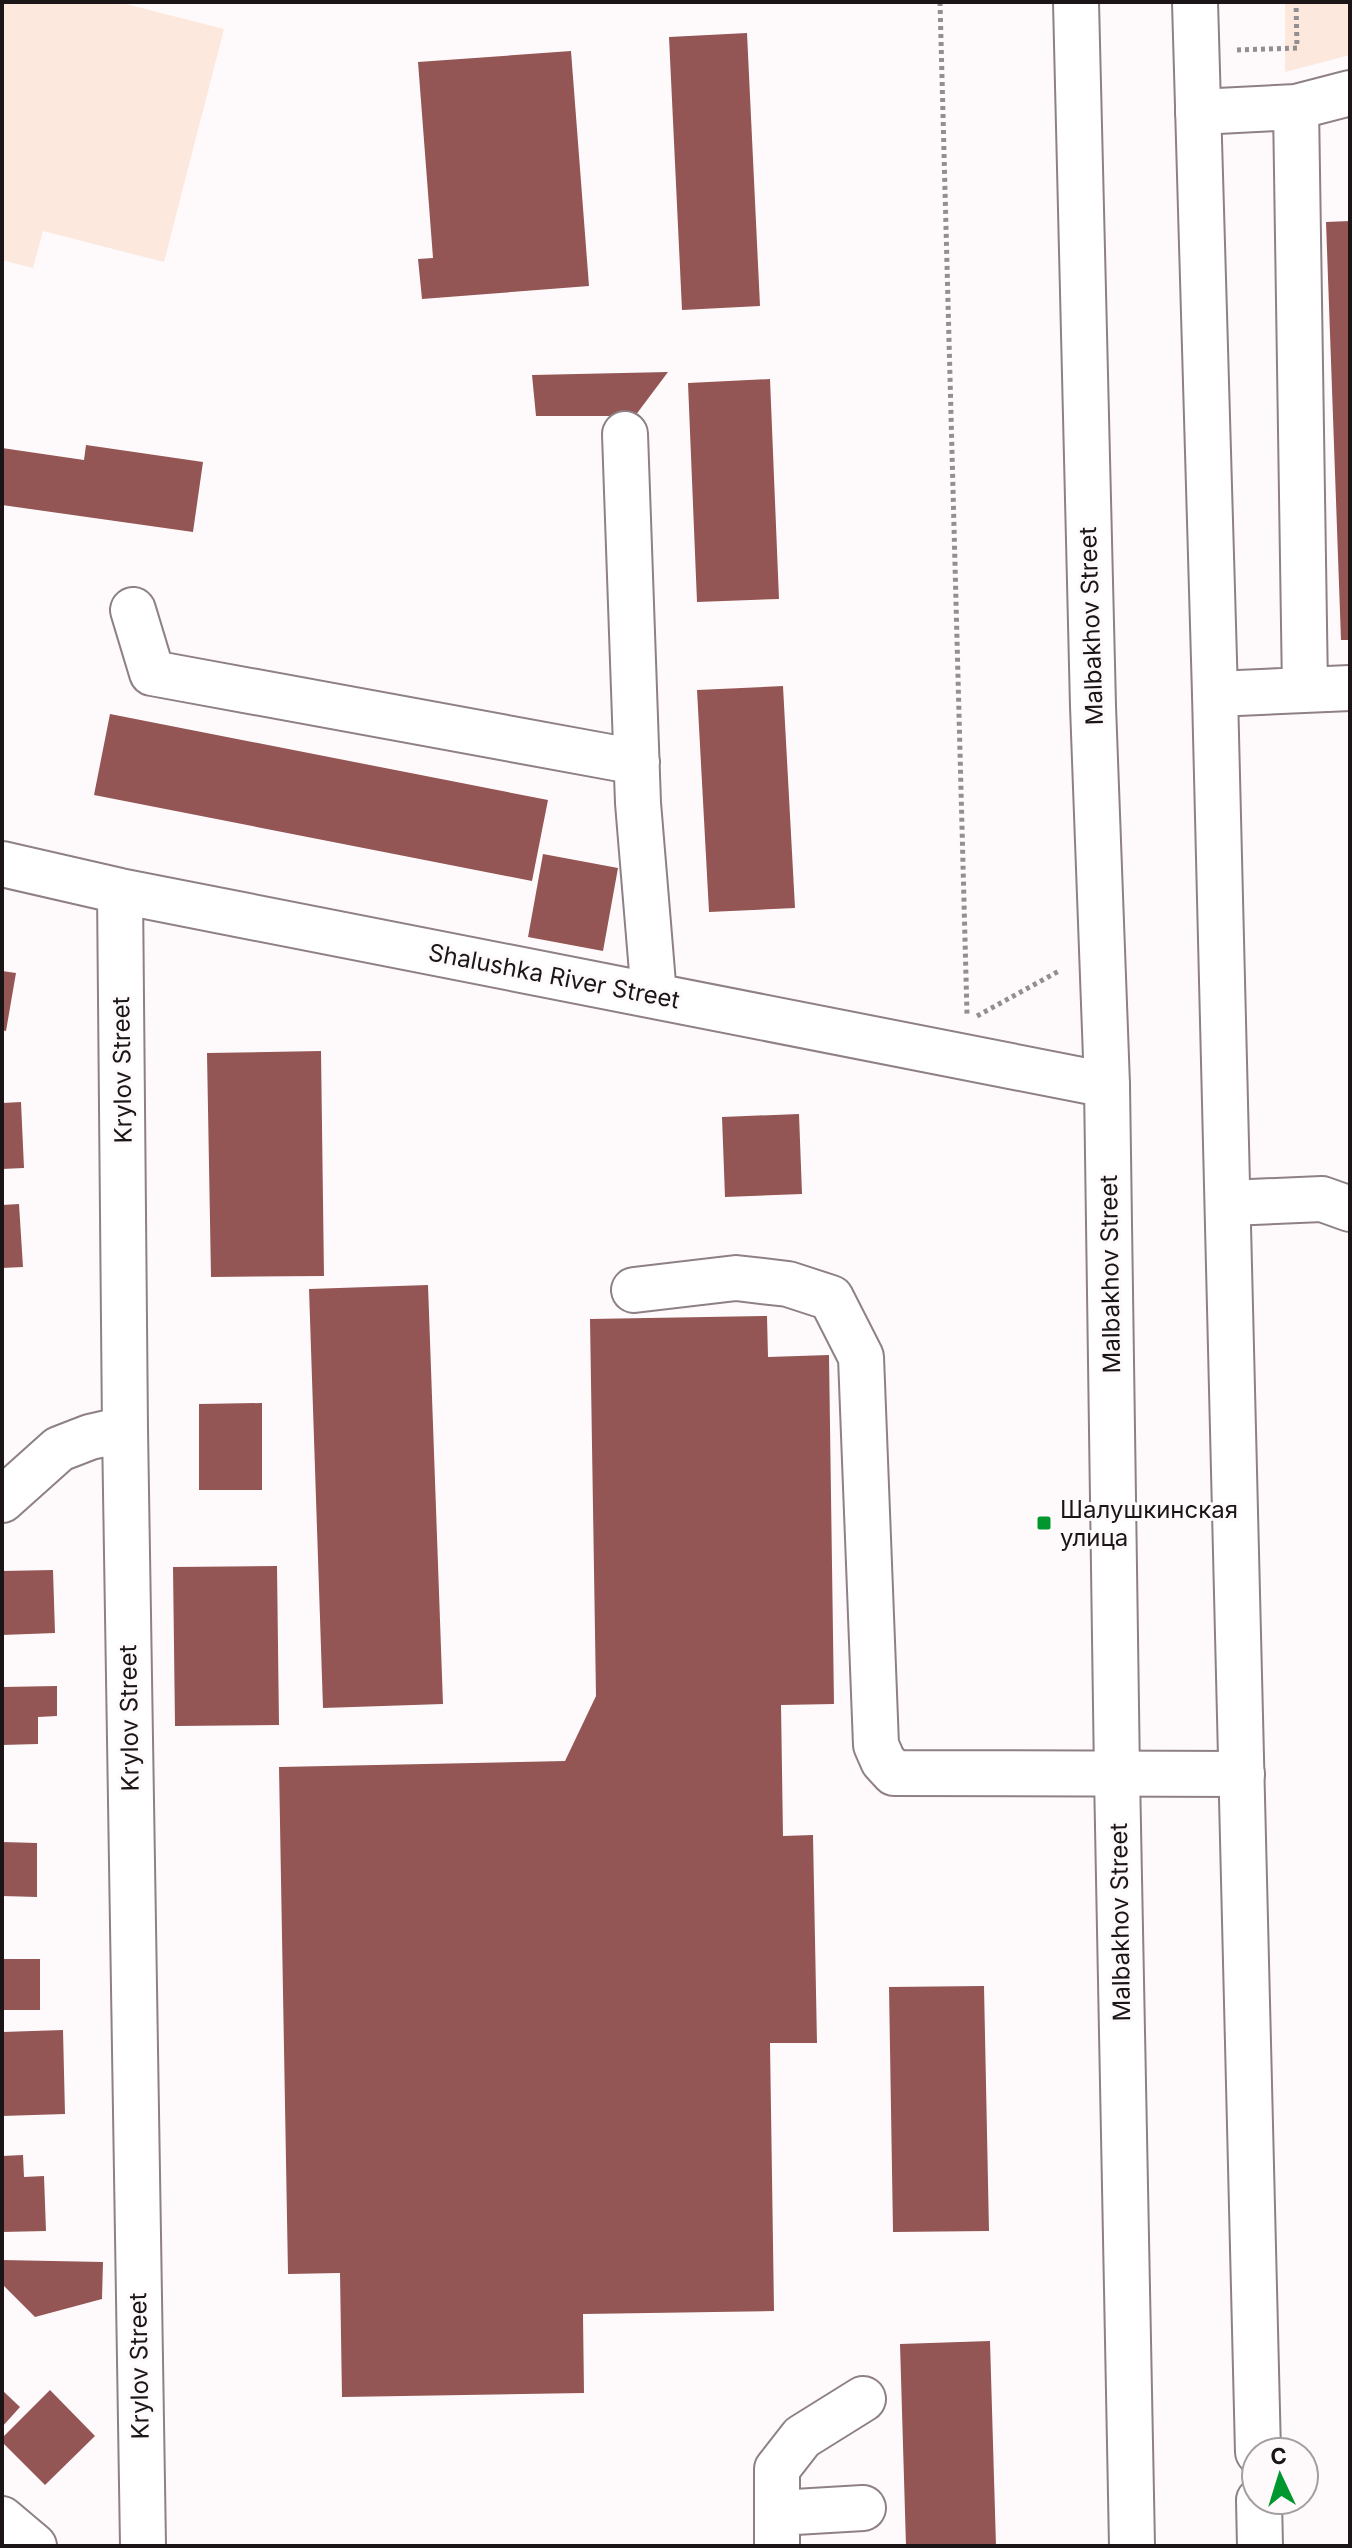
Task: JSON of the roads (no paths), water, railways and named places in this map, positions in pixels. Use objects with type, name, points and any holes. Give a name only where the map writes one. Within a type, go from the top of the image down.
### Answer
[{"type":"main road","name":"Malbakhov Street","points":[[1076,2],[1093,706],[1107,1085],[1132,2546]]},
{"type":"main road","points":[[1201,6],[1198,112],[1258,2436]]},
{"type":"main road","points":[[1198,112],[1296,107],[1350,93]]},
{"type":"main road","points":[[1296,107],[1305,689]]},
{"type":"main road","points":[[625,434],[637,762],[654,996]]},
{"type":"main road","points":[[133,610],[152,673],[637,762]]},
{"type":"main road","points":[[1215,694],[1350,688]]},
{"type":"main road","name":"Shalushka River Street","points":[[2,864],[120,891],[1107,1085]]},
{"type":"main road","name":"Krylov Street","points":[[120,891],[125,1429],[143,2546]]},
{"type":"main road","points":[[1228,1203],[1322,1199],[1350,1209]]},
{"type":"main road","points":[[634,1290],[736,1278],[788,1284],[831,1298],[861,1357],[876,1745],[883,1761],[894,1773],[1242,1774]]},
{"type":"main road","points":[[2,1500],[59,1449],[90,1437],[125,1429]]},
{"type":"main road","points":[[863,2399],[802,2437],[777,2469],[777,2529],[863,2508]]},
{"type":"main road","points":[[1259,2516],[1260,2546]]},
{"type":"main road","points":[[2,2519],[34,2546]]},
{"type":"place","name":"Шалушкинская улица","points":[[1044,1523]]}]
